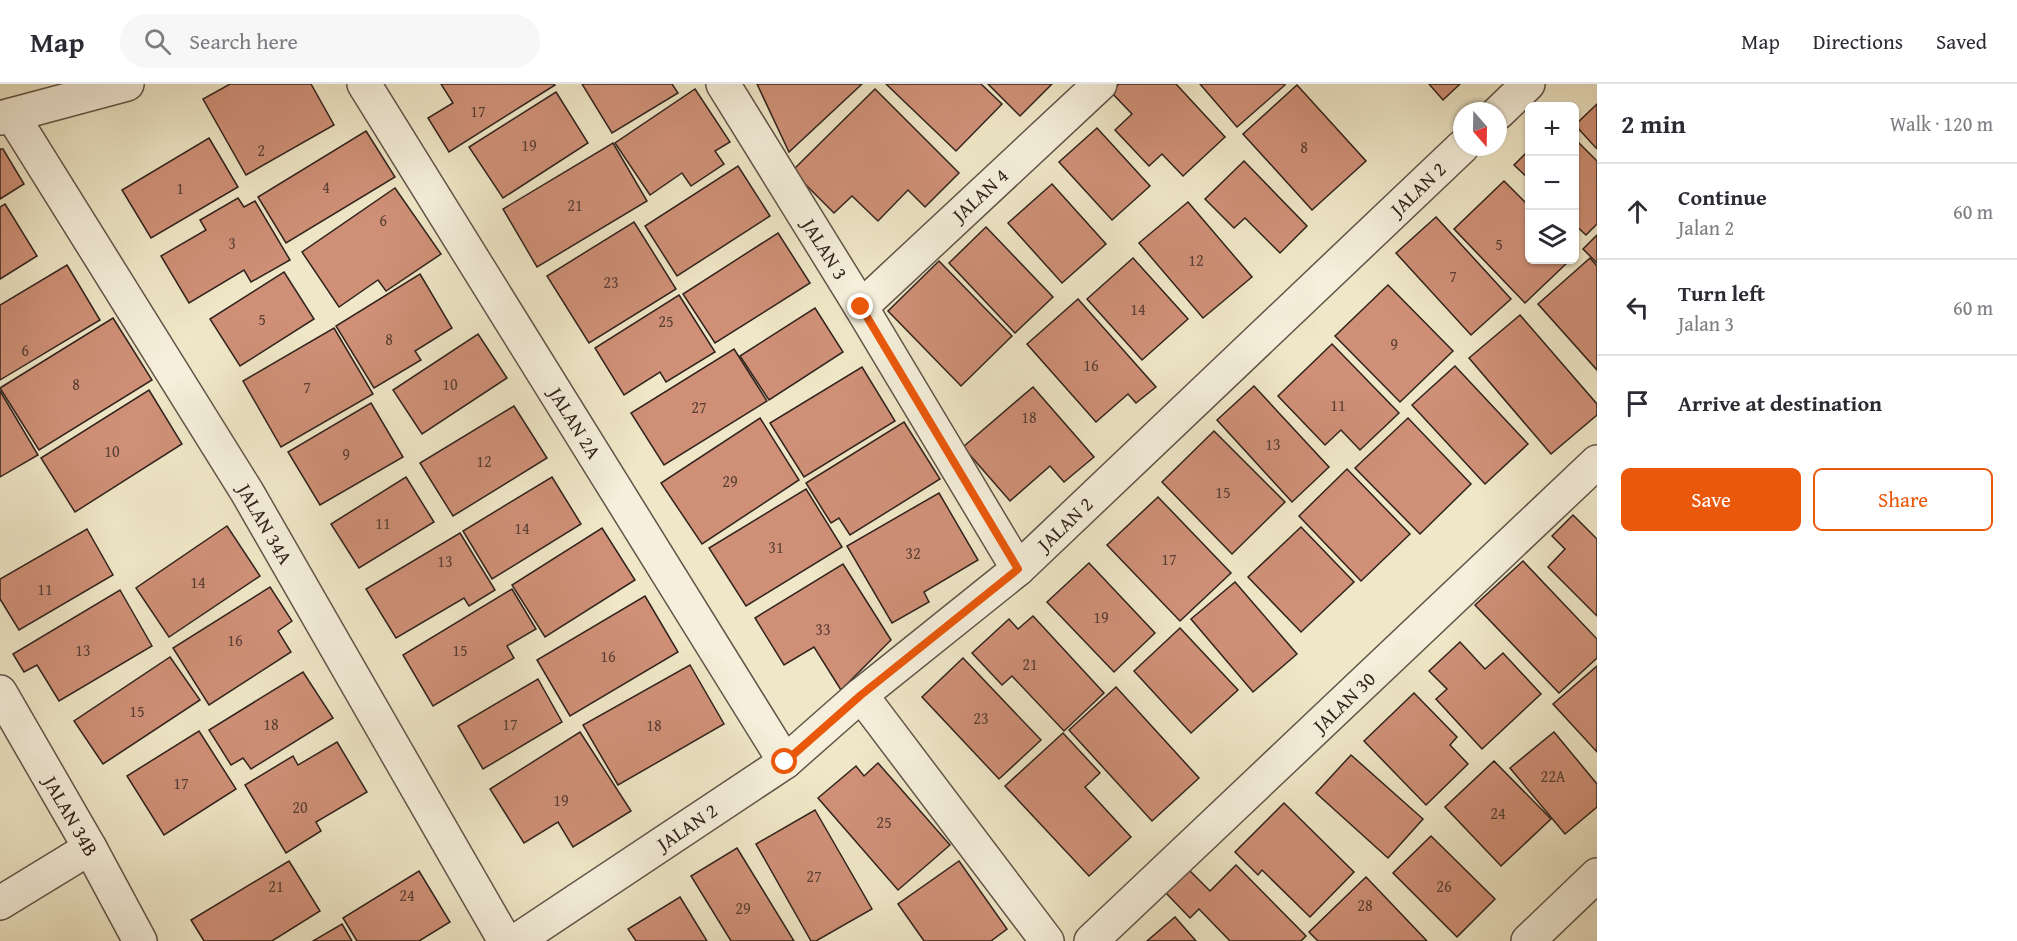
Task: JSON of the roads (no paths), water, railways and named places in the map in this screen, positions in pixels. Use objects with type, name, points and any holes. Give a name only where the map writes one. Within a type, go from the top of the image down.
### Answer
[{"type":"street","points":[[6,117],[127,84]]},
{"type":"street","name":"JALAN 2A","points":[[364,84],[785,762]]},
{"type":"street","name":"JALAN 3","points":[[723,84],[861,307],[1018,569]]},
{"type":"street","name":"JALAN 4","points":[[861,307],[1100,84]]},
{"type":"street","points":[[1507,104],[1528,84]]},
{"type":"street","name":"JALAN 34A","points":[[6,117],[247,492],[505,941]]},
{"type":"street","name":"JALAN 2","points":[[516,941],[785,762],[861,695],[1018,569],[1453,156]]},
{"type":"street","name":"JALAN 30","points":[[1091,941],[1597,462]]},
{"type":"street","name":"JALAN 34B","points":[[0,692],[90,848],[140,941]]},
{"type":"street","points":[[861,695],[1047,941]]},
{"type":"street","points":[[0,903],[90,848]]},
{"type":"street","points":[[1528,941],[1559,927],[1597,875]]}]
